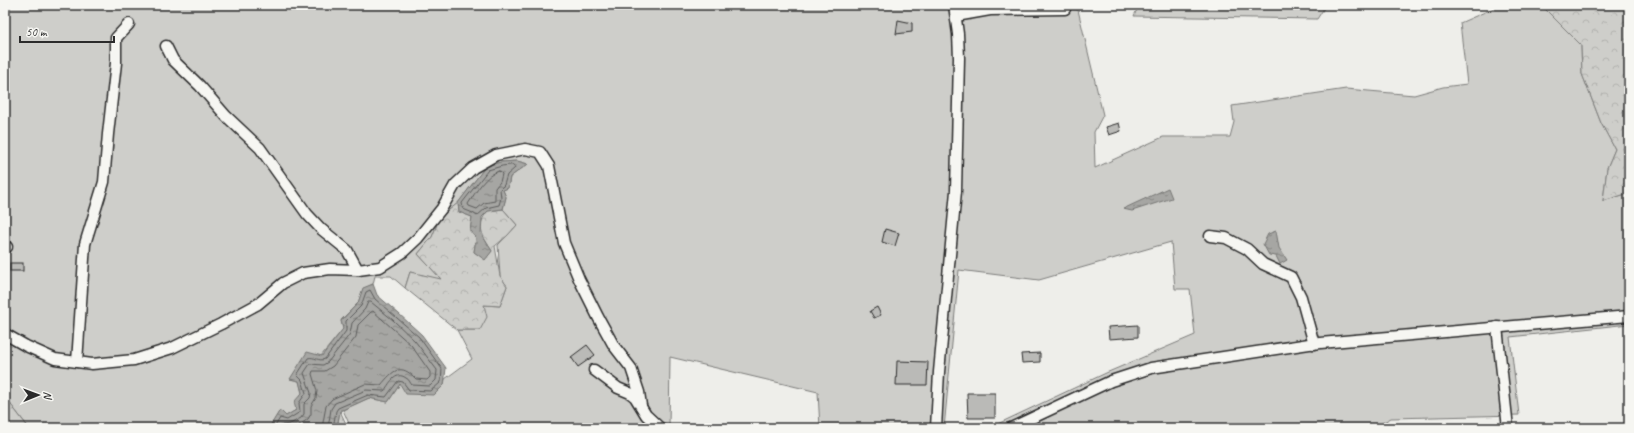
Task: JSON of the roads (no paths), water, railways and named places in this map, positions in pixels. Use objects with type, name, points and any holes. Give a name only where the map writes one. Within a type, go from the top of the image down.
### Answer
[{"type":"street","points":[[936,428],[939,372],[956,191],[959,58],[954,5]]},
{"type":"street","points":[[956,16],[990,10],[1064,9]]},
{"type":"street","points":[[77,362],[85,244],[104,182],[116,63],[116,38],[129,24]]},
{"type":"street","points":[[166,46],[173,60],[200,86],[226,116],[260,148],[308,214],[321,229],[347,250],[358,270]]},
{"type":"street","points":[[5,334],[26,346],[55,359],[92,364],[134,360],[172,348],[258,304],[283,283],[302,273],[330,268],[358,270],[380,267],[402,253],[433,221],[455,185],[473,168],[496,155],[525,149],[540,152],[549,166],[564,243],[579,279],[598,317],[614,346],[631,368],[639,392],[641,406]]},
{"type":"street","points":[[1210,236],[1226,238],[1247,249],[1263,264],[1291,277],[1301,297],[1314,344]]},
{"type":"street","points":[[1011,428],[1111,381],[1152,368],[1314,344],[1629,316]]},
{"type":"street","points":[[1497,328],[1508,428]]},
{"type":"street","points":[[594,370],[618,388],[635,397],[646,415],[660,428]]},
{"type":"water","points":[[517,161],[528,164],[510,177],[508,188],[503,190],[506,197],[503,209],[488,211],[482,217],[481,234],[492,251],[485,260],[474,252],[476,238],[470,231],[472,217],[459,212],[458,203],[486,166],[501,162]]},
{"type":"water","points":[[1168,188],[1172,198],[1132,211],[1123,209]]},
{"type":"water","points":[[1276,231],[1279,248],[1287,260],[1280,264],[1276,256],[1269,255],[1263,244],[1268,234]]},
{"type":"water","points":[[373,284],[377,295],[422,335],[446,368],[444,385],[434,395],[406,394],[400,384],[388,402],[369,398],[340,411],[337,428],[269,428],[280,410],[286,416],[296,410],[294,402],[302,393],[299,381],[290,379],[307,352],[322,356],[343,329],[341,321],[358,303],[363,288]]}]
